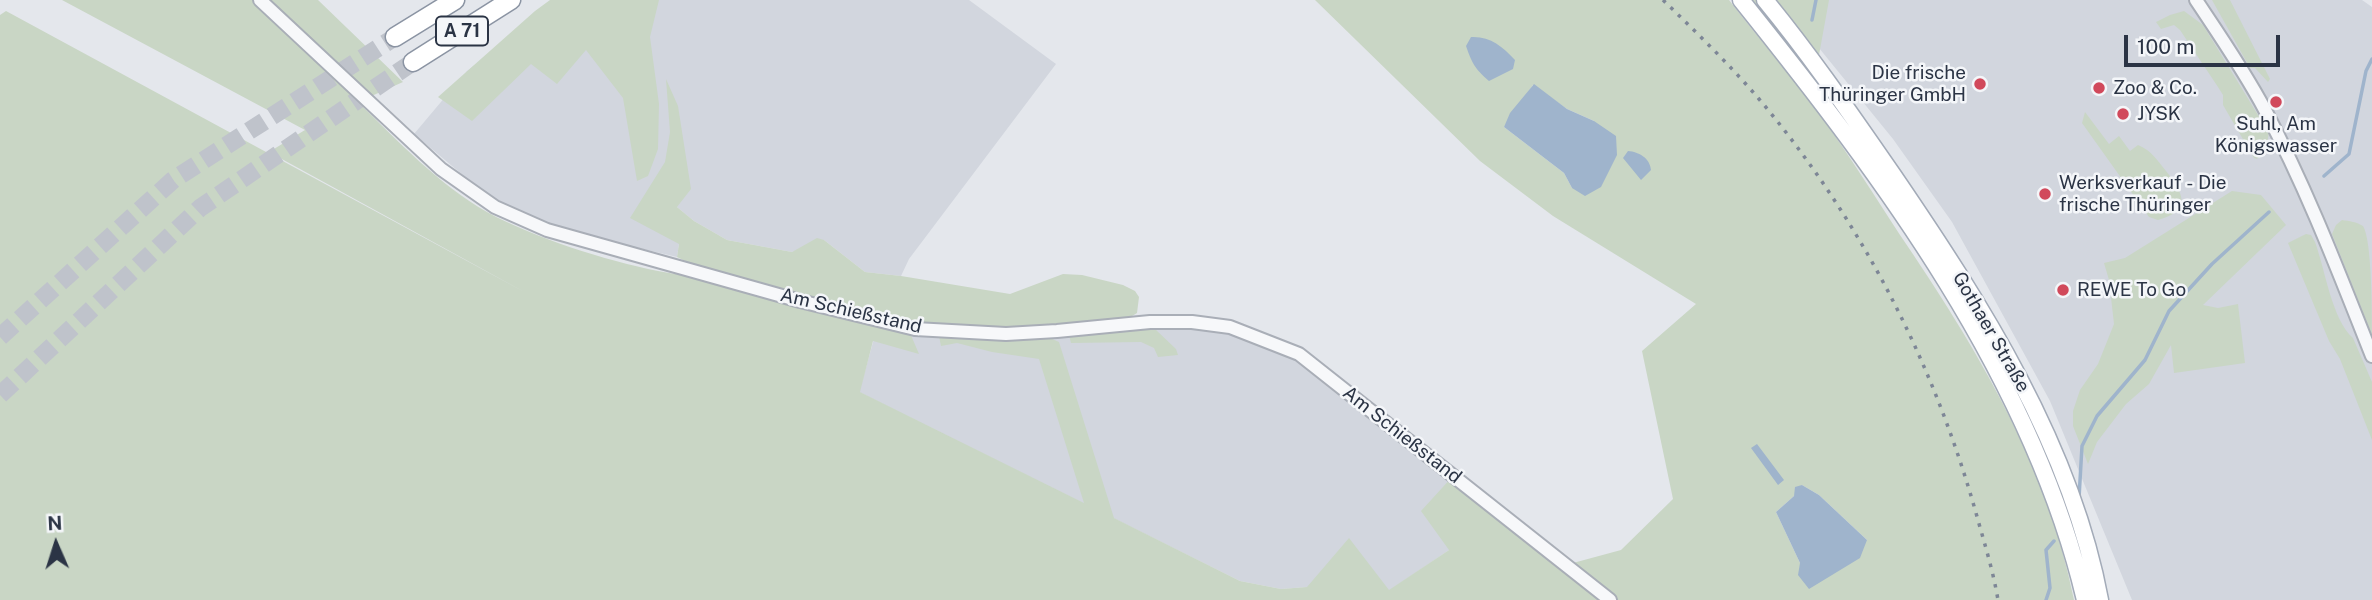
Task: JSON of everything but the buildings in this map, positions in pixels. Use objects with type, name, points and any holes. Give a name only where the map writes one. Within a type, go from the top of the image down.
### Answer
[{"type":"highway","name":"A 71","points":[[396,37],[455,0]]},
{"type":"highway","name":"A 71","points":[[413,62],[510,0]]},
{"type":"main road","name":"Gothaer Straße","points":[[1741,0],[1830,112],[1952,293],[2022,419],[2064,522],[2085,600]]},
{"type":"main road","name":"Gothaer Straße","points":[[1770,3],[1832,88],[1964,283],[2026,394],[2043,427],[2076,510],[2100,600]]},
{"type":"street","name":"Am Schießstand","points":[[260,0],[441,169],[495,207],[547,230],[800,301],[915,329],[1006,334],[1150,322],[1192,322],[1230,327],[1299,354],[1610,600]]},
{"type":"street","points":[[2196,0],[2263,107],[2316,218],[2372,356]]},
{"type":"shaded area","points":[[558,0],[969,0],[1056,64],[909,259],[901,276],[865,272],[824,240],[792,252],[727,240],[694,221],[677,207],[677,257],[567,231],[489,197],[414,134],[467,71]]},
{"type":"shaded area","points":[[1780,0],[2362,0],[2372,7],[2372,600],[2132,600],[2050,401],[1952,222],[1893,139]]},
{"type":"shaded area","points":[[879,321],[1192,322],[1299,354],[1453,476],[1449,550],[1389,591],[1307,587],[1281,589],[1240,581],[859,392]]},
{"type":"green space","points":[[62,0],[318,0],[403,82],[358,102],[419,161],[469,201],[505,221],[593,255],[658,271],[721,279],[677,257],[679,244],[630,218],[665,162],[670,132],[666,79],[678,106],[691,189],[677,207],[694,221],[727,240],[792,252],[817,238],[824,240],[865,272],[1010,294],[1063,274],[1082,275],[1123,285],[1135,291],[1139,297],[1137,313],[1119,324],[910,333],[919,354],[873,341],[860,392],[1084,503],[1039,359],[992,352],[957,343],[941,346],[939,336],[1050,338],[1059,342],[1114,518],[1240,581],[1281,589],[1307,587],[1349,538],[1389,590],[1449,550],[1421,511],[1453,476],[1573,563],[1621,550],[1673,499],[1642,351],[1696,304],[1553,216],[1480,161],[1315,0],[1729,0],[1799,86],[1831,131],[1956,320],[1982,364],[2028,455],[2047,502],[2074,600],[0,600],[0,15],[6,11],[528,294],[269,152],[305,130]],"holes":[[[1533,85],[1567,109],[1594,121],[1572,188],[1564,173],[1504,127]],[[1802,485],[1819,495],[1867,540],[1800,563],[1776,512]]]},
{"type":"green space","points":[[550,0],[659,0],[650,37],[659,104],[658,149],[648,176],[637,181],[623,98],[586,50],[557,84],[531,64],[472,121],[438,97]]},
{"type":"green space","points":[[1749,0],[1756,0],[1812,73],[1907,209],[1997,353],[2059,486],[2090,587],[2015,393]]},
{"type":"green space","points":[[1777,0],[1829,0],[1819,55],[1779,4]]},
{"type":"green space","points":[[2212,0],[2230,0],[2270,79],[2268,82],[2255,68],[2250,68]]},
{"type":"green space","points":[[2184,11],[2203,25],[2269,133],[2266,148],[2257,159],[2223,105],[2223,95],[2180,30],[2174,25],[2161,29],[2156,22]]},
{"type":"green space","points":[[2085,112],[2109,144],[2119,136],[2130,151],[2138,145],[2154,156],[2180,194],[2182,200],[2176,211],[2158,220],[2149,217],[2082,123]]},
{"type":"green space","points":[[2232,191],[2261,195],[2286,225],[2203,305],[2218,308],[2238,304],[2245,363],[2174,373],[2171,345],[2149,384],[2126,404],[2097,442],[2088,464],[2073,426],[2073,411],[2080,390],[2098,364],[2114,324],[2109,280],[2104,263],[2125,258]]},
{"type":"green space","points":[[2342,220],[2363,226],[2366,234],[2371,278],[2372,335],[2332,234]]},
{"type":"green space","points":[[2306,234],[2311,235],[2315,242],[2334,307],[2353,338],[2372,382],[2372,440],[2340,359],[2329,341],[2288,243]]},
{"type":"green space","points":[[1155,329],[1176,349],[1178,355],[1158,357],[1154,348],[1141,342],[1071,343],[1069,335]]},
{"type":"water","points":[[1471,37],[1484,38],[1500,46],[1515,60],[1513,69],[1489,81],[1470,57],[1466,46]]},
{"type":"water","points":[[1534,84],[1567,109],[1594,121],[1616,136],[1617,155],[1601,187],[1585,196],[1572,188],[1564,173],[1504,127],[1510,113]]},
{"type":"water","points":[[1628,151],[1640,154],[1649,162],[1651,170],[1641,180],[1623,158]]},
{"type":"water","points":[[1757,444],[1784,480],[1778,485],[1751,448]]},
{"type":"water","points":[[1802,485],[1819,495],[1867,540],[1860,558],[1809,589],[1798,575],[1800,563],[1776,512],[1794,496],[1795,487]]},
{"type":"waterway","points":[[1812,20],[1816,0]]},
{"type":"waterway","points":[[2324,176],[2349,154],[2366,71],[2372,59]]},
{"type":"waterway","points":[[2079,498],[2082,446],[2097,416],[2145,360],[2169,311],[2212,264],[2269,212]]},
{"type":"waterway","points":[[2046,600],[2050,588],[2046,550],[2054,541]]},
{"type":"tunnel","points":[[0,337],[173,180],[395,37]]},
{"type":"tunnel","points":[[0,395],[200,208],[413,62]]},
{"type":"railway","points":[[1663,0],[1759,99],[1796,145],[1830,193],[1890,294],[1938,401],[1959,457],[1998,600]]},
{"type":"place","name":"Die frische Thüringer GmbH","points":[[1980,84]]},
{"type":"place","name":"Zoo & Co.","points":[[2099,88]]},
{"type":"place","name":"Suhl, Am Königswasser","points":[[2276,102]]},
{"type":"place","name":"JYSK","points":[[2123,114]]},
{"type":"place","name":"Werksverkauf - Die frische Thüringer","points":[[2045,194]]},
{"type":"place","name":"REWE To Go","points":[[2063,290]]}]
